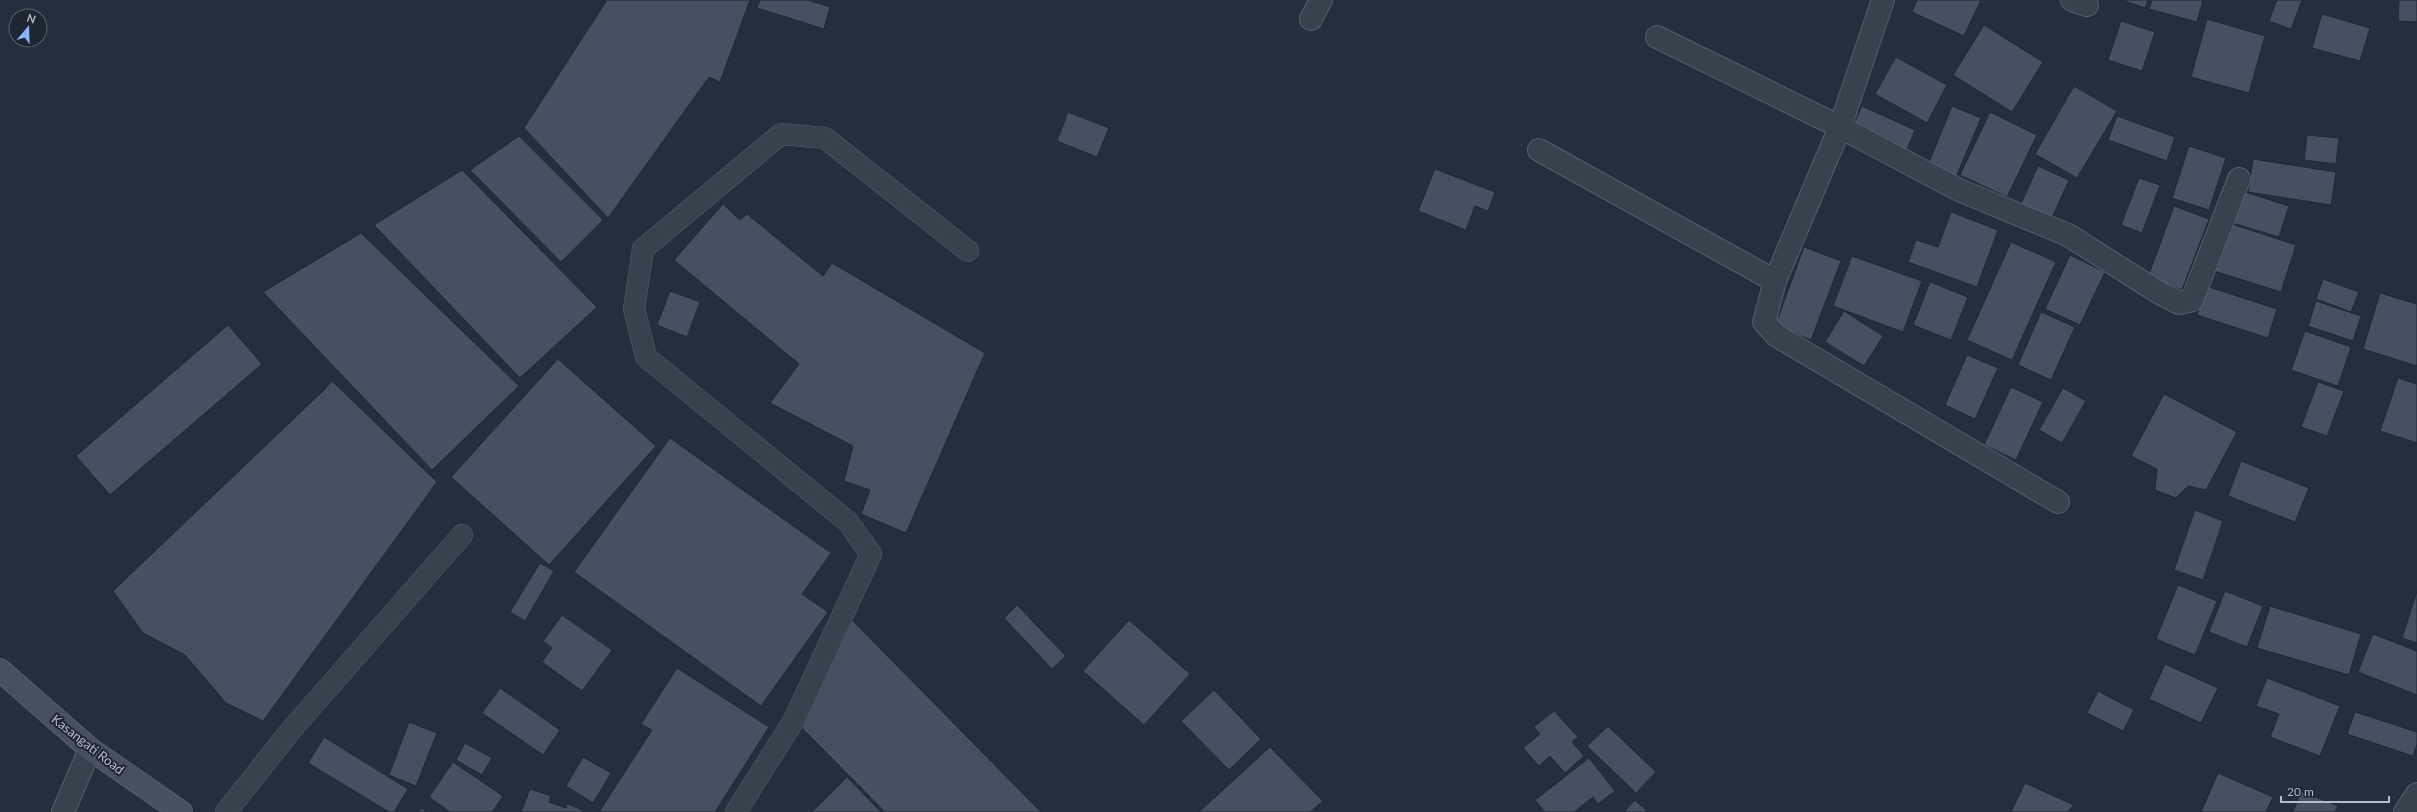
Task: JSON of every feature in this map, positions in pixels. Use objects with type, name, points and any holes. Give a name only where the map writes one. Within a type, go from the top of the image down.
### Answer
[{"type":"street","points":[[1883,0],[1840,127],[1775,281],[1764,322],[1777,336],[2058,502]]},
{"type":"street","points":[[1657,37],[1840,127],[1959,190],[2068,235],[2158,292],[2179,303],[2192,300],[2239,179]]},
{"type":"street","points":[[1539,150],[1775,281]]},
{"type":"street","name":"Kasangati Road","points":[[0,670],[90,749],[181,812]]},
{"type":"street","points":[[63,812],[90,749]]},
{"type":"street","points":[[2405,812],[2417,794]]},
{"type":"lane","points":[[736,812],[794,720],[871,554],[848,522],[646,357],[634,309],[643,249],[781,134],[826,138],[968,251]]},
{"type":"lane","points":[[226,812],[292,729],[462,535]]},
{"type":"building","points":[[607,0],[750,0],[720,82],[709,77],[608,218],[524,128]]},
{"type":"building","points":[[760,0],[808,0],[830,7],[824,29],[757,8]]},
{"type":"building","points":[[1917,0],[1981,0],[1964,36],[1912,12]]},
{"type":"building","points":[[2122,0],[2148,0],[2145,8]]},
{"type":"building","points":[[2152,0],[2203,0],[2197,22],[2149,9]]},
{"type":"building","points":[[2277,0],[2302,0],[2291,29],[2269,21]]},
{"type":"building","points":[[2399,0],[2417,0],[2417,22],[2398,21]]},
{"type":"building","points":[[2322,14],[2370,28],[2360,61],[2312,48]]},
{"type":"building","points":[[2207,19],[2265,36],[2249,93],[2191,77]]},
{"type":"building","points":[[2121,21],[2155,32],[2142,71],[2108,60]]},
{"type":"building","points":[[1984,25],[2043,62],[2012,112],[1953,75]]},
{"type":"building","points":[[1896,57],[1947,85],[1927,123],[1875,94]]},
{"type":"building","points":[[2074,86],[2117,111],[2077,178],[2035,154]]},
{"type":"building","points":[[1862,106],[1915,130],[1904,156],[1850,132]]},
{"type":"building","points":[[1952,106],[1981,118],[1956,177],[1928,165]]},
{"type":"building","points":[[1068,112],[1109,128],[1097,157],[1057,141]]},
{"type":"building","points":[[1990,112],[2037,135],[2007,197],[1960,175]]},
{"type":"building","points":[[2117,116],[2175,137],[2167,161],[2108,140]]},
{"type":"building","points":[[2307,135],[2339,138],[2336,164],[2304,160]]},
{"type":"building","points":[[519,136],[603,220],[561,262],[470,170]]},
{"type":"building","points":[[2189,146],[2226,158],[2209,210],[2172,198]]},
{"type":"building","points":[[2253,159],[2336,172],[2331,205],[2248,192]]},
{"type":"building","points":[[2038,166],[2069,180],[2051,220],[2020,206]]},
{"type":"building","points":[[1435,169],[1495,192],[1488,211],[1475,206],[1466,230],[1418,211]]},
{"type":"building","points":[[462,170],[597,307],[520,378],[374,225]]},
{"type":"building","points":[[2139,178],[2160,185],[2142,233],[2121,225]]},
{"type":"building","points":[[2242,191],[2289,206],[2279,237],[2232,223]]},
{"type":"building","points":[[723,204],[740,220],[747,214],[823,276],[832,263],[985,353],[906,533],[861,514],[870,490],[844,481],[853,446],[770,403],[799,364],[674,260]]},
{"type":"building","points":[[2174,206],[2209,219],[2182,290],[2148,277]]},
{"type":"building","points":[[1951,212],[1998,230],[1977,287],[1908,262],[1916,240],[1938,247]]},
{"type":"building","points":[[2229,223],[2296,245],[2281,292],[2214,271]]},
{"type":"building","points":[[361,233],[519,386],[432,470],[263,292]]},
{"type":"building","points":[[2011,242],[2056,262],[2012,360],[1967,340]]},
{"type":"building","points":[[1804,247],[1841,261],[1811,340],[1775,326]]},
{"type":"building","points":[[2070,255],[2105,272],[2080,325],[2045,309]]},
{"type":"building","points":[[1852,256],[1922,281],[1903,332],[1833,306]]},
{"type":"building","points":[[2323,279],[2359,292],[2351,312],[2316,299]]},
{"type":"building","points":[[1930,282],[1968,297],[1951,340],[1913,325]]},
{"type":"building","points":[[2206,286],[2277,309],[2268,338],[2197,315]]},
{"type":"building","points":[[670,291],[700,302],[687,337],[657,325]]},
{"type":"building","points":[[2380,293],[2417,304],[2417,366],[2363,349]]},
{"type":"building","points":[[2316,301],[2361,316],[2353,341],[2308,326]]},
{"type":"building","points":[[1844,311],[1883,336],[1864,366],[1825,342]]},
{"type":"building","points":[[2041,312],[2075,327],[2051,380],[2018,365]]},
{"type":"building","points":[[228,325],[262,364],[110,495],[76,456]]},
{"type":"building","points":[[2305,331],[2351,347],[2338,386],[2291,370]]},
{"type":"building","points":[[1967,355],[1998,368],[1975,419],[1945,405]]},
{"type":"building","points":[[558,359],[656,446],[549,565],[451,477]]},
{"type":"building","points":[[2398,378],[2417,384],[2417,443],[2380,431]]},
{"type":"building","points":[[332,381],[437,482],[263,721],[226,703],[185,655],[143,633],[113,591]]},
{"type":"building","points":[[2318,382],[2344,391],[2327,436],[2301,427]]},
{"type":"building","points":[[2011,387],[2043,402],[2016,460],[1984,445]]},
{"type":"building","points":[[2063,388],[2086,401],[2062,443],[2039,430]]},
{"type":"building","points":[[2164,394],[2237,432],[2206,490],[2188,486],[2176,498],[2155,490],[2157,469],[2131,456]]},
{"type":"building","points":[[670,438],[831,553],[802,594],[828,612],[761,706],[574,572]]},
{"type":"building","points":[[2241,461],[2309,488],[2295,522],[2228,496]]},
{"type":"building","points":[[2195,510],[2223,521],[2203,580],[2174,570]]},
{"type":"building","points":[[540,563],[554,571],[525,621],[510,612]]},
{"type":"building","points":[[2178,585],[2217,601],[2195,655],[2156,639]]},
{"type":"building","points":[[2225,591],[2263,606],[2247,647],[2209,632]]},
{"type":"building","points":[[2417,591],[2417,643],[2402,638]]},
{"type":"building","points":[[1017,605],[1066,656],[1052,669],[1004,618]]},
{"type":"building","points":[[2270,606],[2361,634],[2349,675],[2257,648]]},
{"type":"building","points":[[562,615],[612,650],[582,691],[542,662],[552,648],[543,641]]},
{"type":"building","points":[[850,618],[1041,812],[885,812],[802,728]]},
{"type":"building","points":[[1129,620],[1190,674],[1144,725],[1083,671]]},
{"type":"building","points":[[2373,634],[2417,651],[2417,695],[2358,672]]},
{"type":"building","points":[[2165,664],[2218,688],[2201,723],[2149,699]]},
{"type":"building","points":[[677,668],[769,727],[715,812],[599,812],[652,730],[641,724]]},
{"type":"building","points":[[2267,678],[2340,706],[2320,756],[2270,737],[2279,714],[2256,706]]},
{"type":"building","points":[[500,688],[560,730],[543,755],[482,713]]},
{"type":"building","points":[[1214,690],[1261,739],[1229,770],[1181,721]]},
{"type":"building","points":[[2098,691],[2134,710],[2123,731],[2087,713]]},
{"type":"building","points":[[1554,711],[1578,737],[1572,742],[1584,756],[1565,773],[1550,756],[1539,766],[1523,748],[1540,734],[1534,727]]},
{"type":"building","points":[[2355,712],[2417,732],[2417,744],[2413,756],[2347,734]]},
{"type":"building","points":[[409,722],[437,733],[416,786],[389,775]]},
{"type":"building","points":[[1608,726],[1656,772],[1636,793],[1587,746]]},
{"type":"building","points":[[324,737],[408,789],[394,812],[389,812],[308,763]]},
{"type":"building","points":[[465,743],[492,758],[482,775],[456,760]]},
{"type":"building","points":[[1270,747],[1323,801],[1310,812],[1199,812]]},
{"type":"building","points":[[583,757],[611,773],[593,803],[566,786]]},
{"type":"building","points":[[1589,758],[1615,791],[1598,804],[1593,797],[1574,812],[1545,812],[1535,800]]},
{"type":"building","points":[[453,762],[503,796],[492,812],[450,812],[429,797]]},
{"type":"building","points":[[2218,773],[2273,797],[2266,812],[2201,812]]},
{"type":"building","points":[[847,777],[881,812],[812,812]]},
{"type":"building","points":[[2025,783],[2074,805],[2067,812],[2011,812]]},
{"type":"building","points":[[530,789],[551,796],[549,802],[566,808],[567,804],[583,810],[582,812],[521,812]]},
{"type":"building","points":[[2301,791],[2338,806],[2335,812],[2293,812]]},
{"type":"building","points":[[1635,800],[1648,812],[1624,812]]},
{"type":"building","points":[[421,808],[427,812],[419,812]]}]
